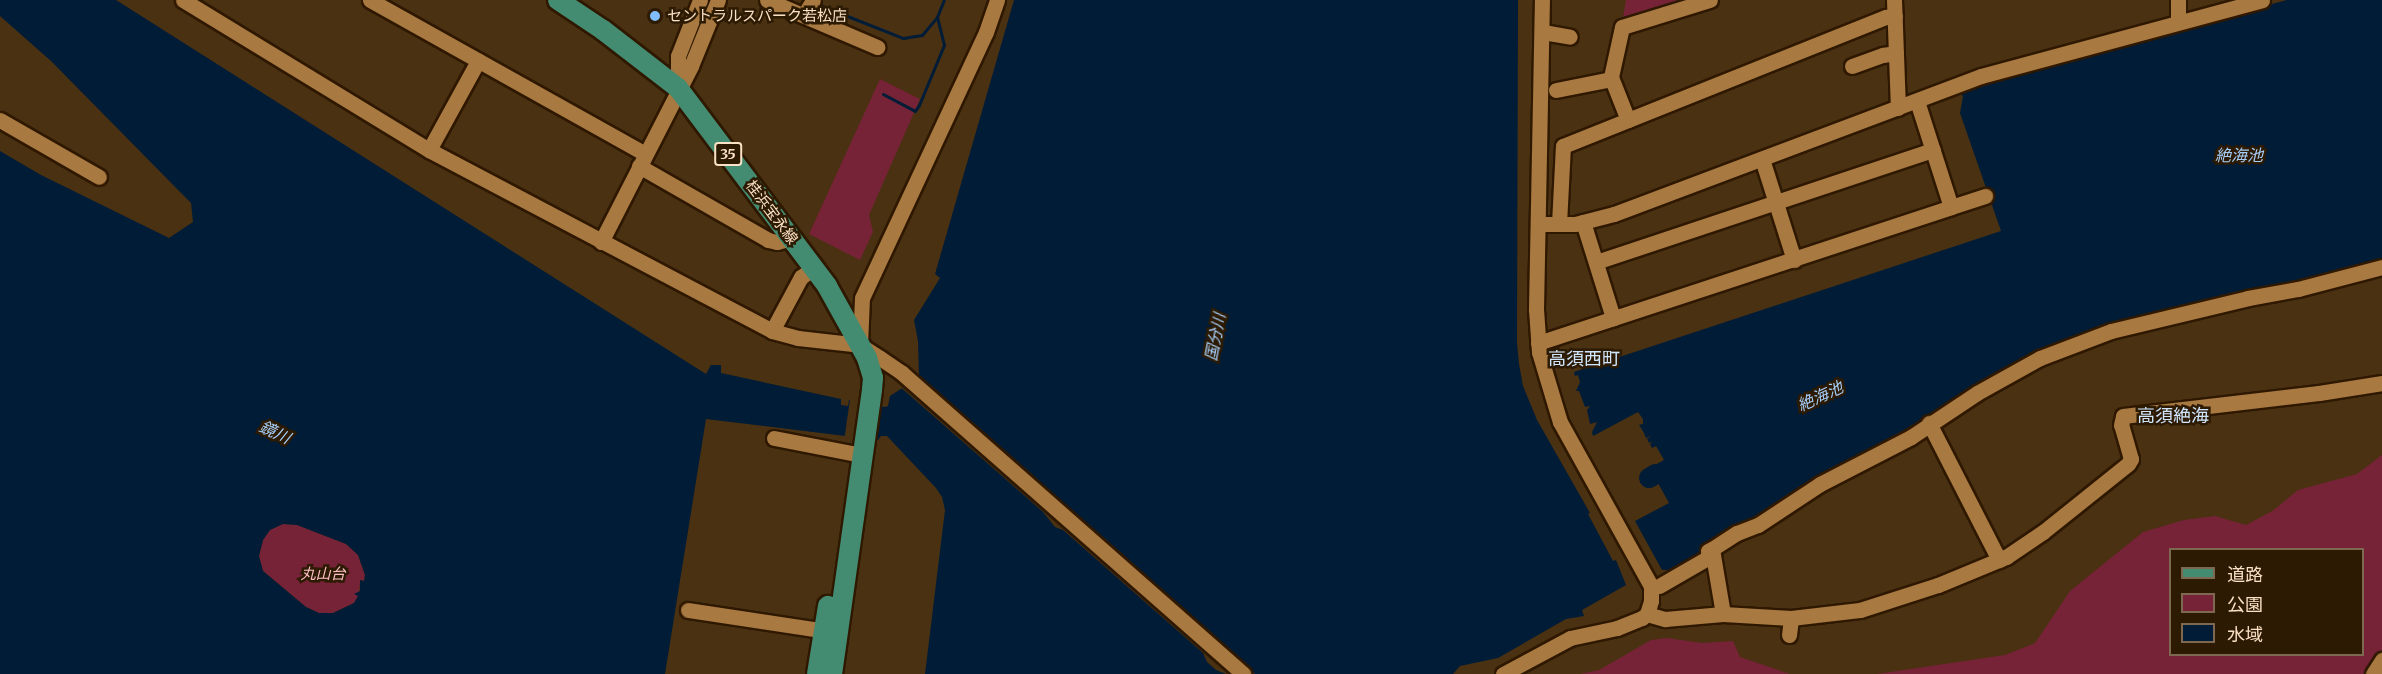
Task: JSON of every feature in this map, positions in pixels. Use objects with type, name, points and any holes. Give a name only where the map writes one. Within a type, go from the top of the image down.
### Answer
[{"type":"main road","name":"桂浜宝永線","points":[[558,0],[603,30],[678,88],[814,268],[860,345]]},
{"type":"main road","points":[[817,674],[830,632],[865,400],[860,345]]},
{"type":"main road","points":[[830,632],[832,674]]},
{"type":"street","points":[[370,0],[478,61],[642,160],[768,240],[777,242],[792,238]]},
{"type":"street","points":[[678,88],[678,56],[700,0]]},
{"type":"street","points":[[601,242],[691,66],[718,0]]},
{"type":"street","points":[[767,0],[877,47]]},
{"type":"street","points":[[804,15],[813,0]]},
{"type":"street","points":[[860,345],[862,298],[986,32],[997,0]]},
{"type":"street","points":[[1503,674],[1570,638],[1617,628],[1647,614],[1650,608],[1651,586],[1560,422],[1549,393],[1538,343],[1536,309],[1542,0]]},
{"type":"street","points":[[1628,120],[1611,79],[1622,27],[1710,0]]},
{"type":"street","points":[[1894,0],[1898,108]]},
{"type":"street","points":[[2178,0],[2178,22]]},
{"type":"street","points":[[1538,224],[1583,222],[1614,214],[1981,76],[2262,0]]},
{"type":"street","points":[[192,2],[429,150],[772,331],[798,338],[860,345],[902,373],[1243,674]]},
{"type":"street","points":[[1559,224],[1563,146],[1886,17],[1895,16]]},
{"type":"street","points":[[1543,32],[1570,37]]},
{"type":"street","points":[[1852,66],[1896,53]]},
{"type":"street","points":[[429,150],[478,61]]},
{"type":"street","points":[[1556,90],[1611,79]]},
{"type":"street","points":[[1917,101],[1951,207]]},
{"type":"street","points":[[0,120],[99,177]]},
{"type":"street","points":[[1596,262],[1932,150]]},
{"type":"street","points":[[1762,159],[1794,260]]},
{"type":"street","points":[[1538,343],[1985,196]]},
{"type":"street","points":[[1583,222],[1613,318]]},
{"type":"street","points":[[1659,586],[1709,557],[1708,551],[1737,533],[1758,525],[1820,484],[1911,437],[1977,393],[2040,358],[2110,331],[2248,298],[2298,289],[2382,267]]},
{"type":"street","points":[[772,331],[801,277],[814,268]]},
{"type":"street","points":[[1647,614],[1665,619],[1723,614],[1791,618],[1860,609],[1938,585],[1999,560],[2043,532],[2128,464],[2131,459],[2121,425],[2123,416],[2382,383]]},
{"type":"street","points":[[1929,423],[1999,560]]},
{"type":"street","points":[[774,438],[858,448]]},
{"type":"street","points":[[1712,549],[1723,614]]},
{"type":"street","points":[[688,610],[830,632]]},
{"type":"street","points":[[1789,635],[1791,618]]},
{"type":"street","points":[[2373,674],[2382,660]]},
{"type":"green space","points":[[1626,0],[1697,0],[1626,22],[1623,18]]},
{"type":"green space","points":[[880,79],[920,99],[869,215],[873,232],[860,260],[809,234]]},
{"type":"green space","points":[[2382,455],[2382,674],[1877,674],[2005,655],[2035,643],[2070,591],[2143,532],[2184,520],[2215,516],[2246,525],[2274,510],[2298,490],[2357,474]]},
{"type":"green space","name":"丸山台","points":[[283,524],[297,525],[346,544],[358,555],[365,575],[364,581],[360,580],[359,596],[354,603],[333,613],[319,613],[306,607],[263,571],[259,556],[263,540],[270,530]]},
{"type":"green space","points":[[1667,638],[1702,643],[1733,641],[1740,657],[1790,674],[1580,674],[1599,670],[1651,640]]},
{"type":"water","points":[[0,0],[116,0],[706,374],[711,365],[721,365],[721,373],[841,399],[841,405],[848,406],[849,400],[885,407],[888,406],[890,396],[919,377],[918,341],[914,320],[940,278],[935,274],[1014,0],[1518,0],[1517,343],[1523,386],[1537,420],[1590,513],[1588,514],[1613,561],[1616,560],[1626,585],[1582,610],[1584,616],[1566,619],[1498,658],[1460,666],[1453,674],[925,674],[945,510],[942,497],[936,488],[887,436],[881,436],[878,440],[706,419],[665,674],[0,674],[0,151],[41,175],[169,238],[193,222],[191,203],[51,61],[0,16]],"holes":[[[283,524],[297,525],[346,544],[358,555],[365,575],[364,581],[360,580],[360,591],[354,594],[358,596],[354,603],[333,613],[319,613],[306,607],[263,571],[259,556],[263,540],[270,530]]]},
{"type":"water","name":"絶海池","points":[[2287,0],[2382,0],[2382,261],[2106,328],[1706,556],[1672,570],[1662,570],[1635,521],[1669,503],[1658,483],[1662,477],[1655,465],[1664,460],[1656,446],[1652,448],[1650,444],[1653,441],[1649,443],[1647,439],[1651,436],[1646,438],[1639,425],[1643,424],[1643,419],[1638,412],[1593,436],[1592,432],[1597,422],[1590,424],[1587,410],[1590,406],[1585,407],[1579,391],[1576,391],[1580,382],[1578,375],[1575,376],[1574,372],[2001,231],[1960,113],[1963,96],[1960,93],[1952,95],[2140,39]]},
{"type":"pier","points":[[915,375],[1255,674],[1226,674],[1216,670],[1207,662],[1203,653],[1063,530],[1055,527],[1043,512],[898,385]]},
{"type":"pier","points":[[850,399],[880,403],[874,442],[845,438]]},
{"type":"waterway","points":[[817,4],[903,38],[922,35],[937,17],[944,0]]},
{"type":"waterway","points":[[883,94],[915,111],[944,45],[937,17]]},
{"type":"waterway","name":"絶海池","points":[[1649,478],[1656,474]]},
{"type":"place","name":"セントラルスパーク若松店","points":[[655,16]]},
{"type":"district","name":"高須西町","points":[[1584,359]]},
{"type":"district","name":"高須絶海","points":[[2173,416]]},
{"type":"water label","name":"国分川","points":[[1215,337]]},
{"type":"water label","name":"鏡川","points":[[275,432]]}]
